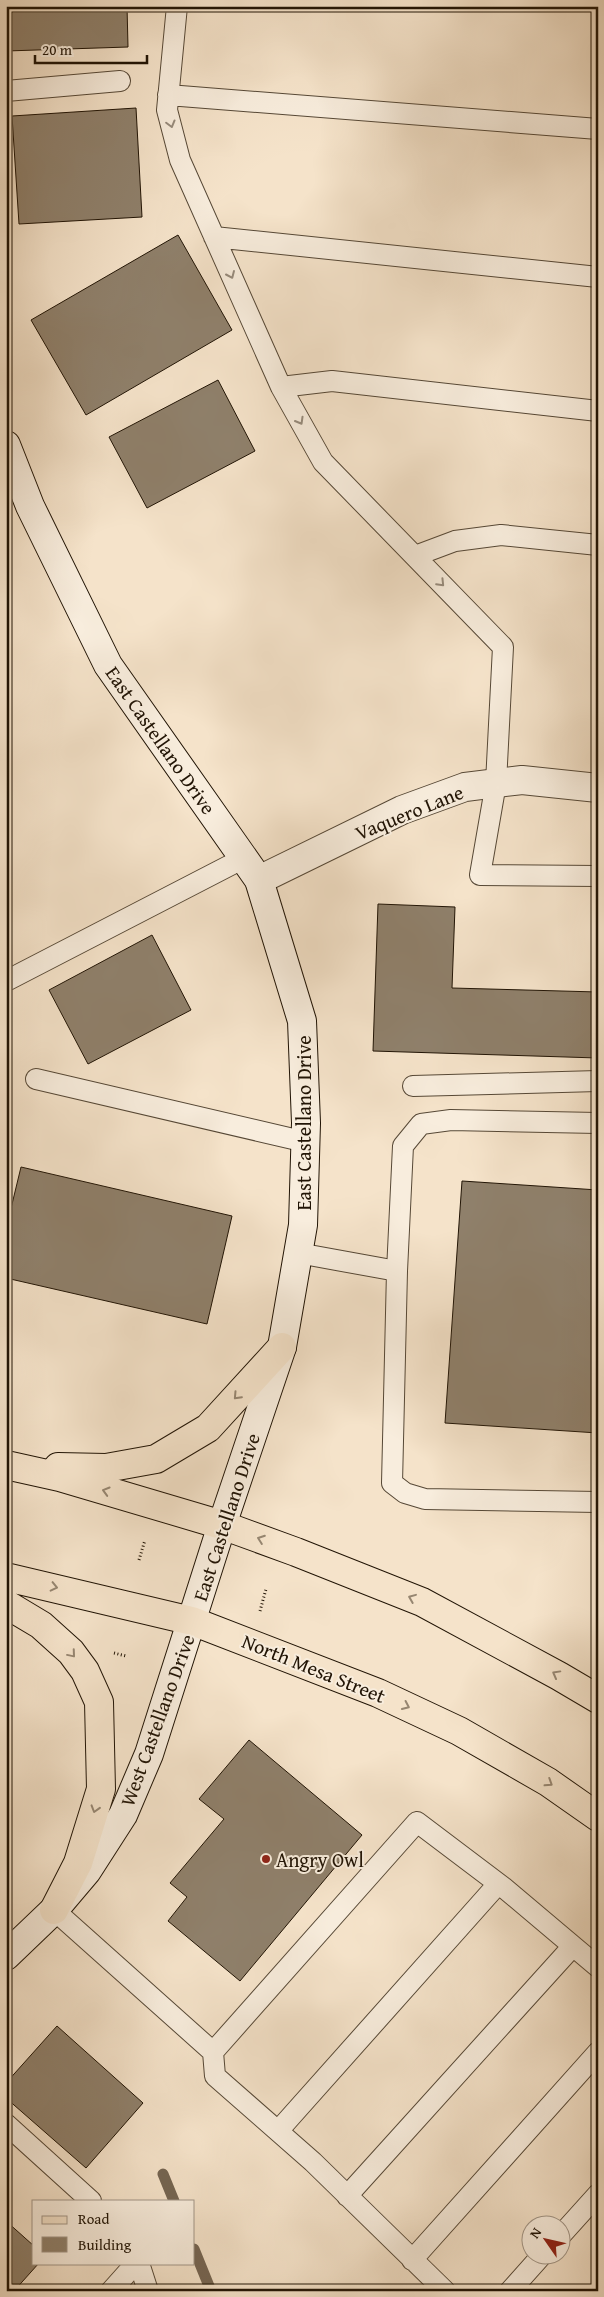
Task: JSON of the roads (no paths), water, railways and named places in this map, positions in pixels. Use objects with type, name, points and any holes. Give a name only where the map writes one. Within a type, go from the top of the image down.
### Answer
[{"type":"main road","points":[[9,1466],[106,1468],[156,1459],[208,1428],[282,1348]]},
{"type":"main road","points":[[9,1466],[60,1477],[222,1525],[422,1602],[598,1698]]},
{"type":"main road","name":"North Mesa Street","points":[[6,1577],[192,1621],[378,1693],[459,1731],[548,1782],[598,1817]]},
{"type":"main road","points":[[6,1604],[41,1625],[71,1652],[85,1671],[99,1702],[101,1789],[78,1863],[54,1910]]},
{"type":"street","name":"East Castellano Drive","points":[[6,445],[30,506],[108,665],[259,880],[302,1021],[306,1142],[303,1225],[282,1348],[222,1525],[192,1621]]},
{"type":"street","name":"Vaquero Lane","points":[[259,880],[402,810],[465,787],[522,780],[598,788]]},
{"type":"street","name":"West Castellano Drive","points":[[6,1956],[54,1910],[87,1871],[123,1815],[149,1754],[192,1621]]},
{"type":"lane","points":[[177,6],[167,110],[180,160],[281,387],[323,462],[503,647],[496,784],[480,875],[598,876]]},
{"type":"lane","points":[[6,91],[120,81]]},
{"type":"lane","points":[[168,94],[598,129]]},
{"type":"lane","points":[[214,236],[598,277]]},
{"type":"lane","points":[[281,387],[332,381],[598,411]]},
{"type":"lane","points":[[415,556],[455,541],[501,535],[598,545]]},
{"type":"lane","points":[[6,981],[244,858]]},
{"type":"lane","points":[[36,1079],[306,1142]]},
{"type":"lane","points":[[413,1086],[598,1081]]},
{"type":"lane","points":[[598,1123],[451,1120],[421,1124],[403,1146],[397,1271],[392,1483],[405,1493],[425,1500],[598,1502]]},
{"type":"lane","points":[[298,1253],[397,1271]]},
{"type":"lane","points":[[213,2052],[417,1822],[498,1884],[598,1967]]},
{"type":"lane","points":[[278,2131],[498,1884]]},
{"type":"lane","points":[[54,1910],[213,2052],[215,2076],[278,2131],[445,2291]]},
{"type":"lane","points":[[347,2196],[573,1946]]},
{"type":"lane","points":[[412,2260],[598,2052]]},
{"type":"lane","points":[[6,2124],[90,2200]]},
{"type":"lane","points":[[572,2223],[598,2194]]},
{"type":"lane","points":[[111,2291],[136,2264]]},
{"type":"lane","points":[[137,2264],[148,2291]]},
{"type":"lane","points":[[510,2291],[534,2264]]},
{"type":"waterway","points":[[163,2174],[174,2200]]},
{"type":"waterway","points":[[195,2251],[211,2291]]},
{"type":"place","name":"Angry Owl","points":[[266,1859]]}]
